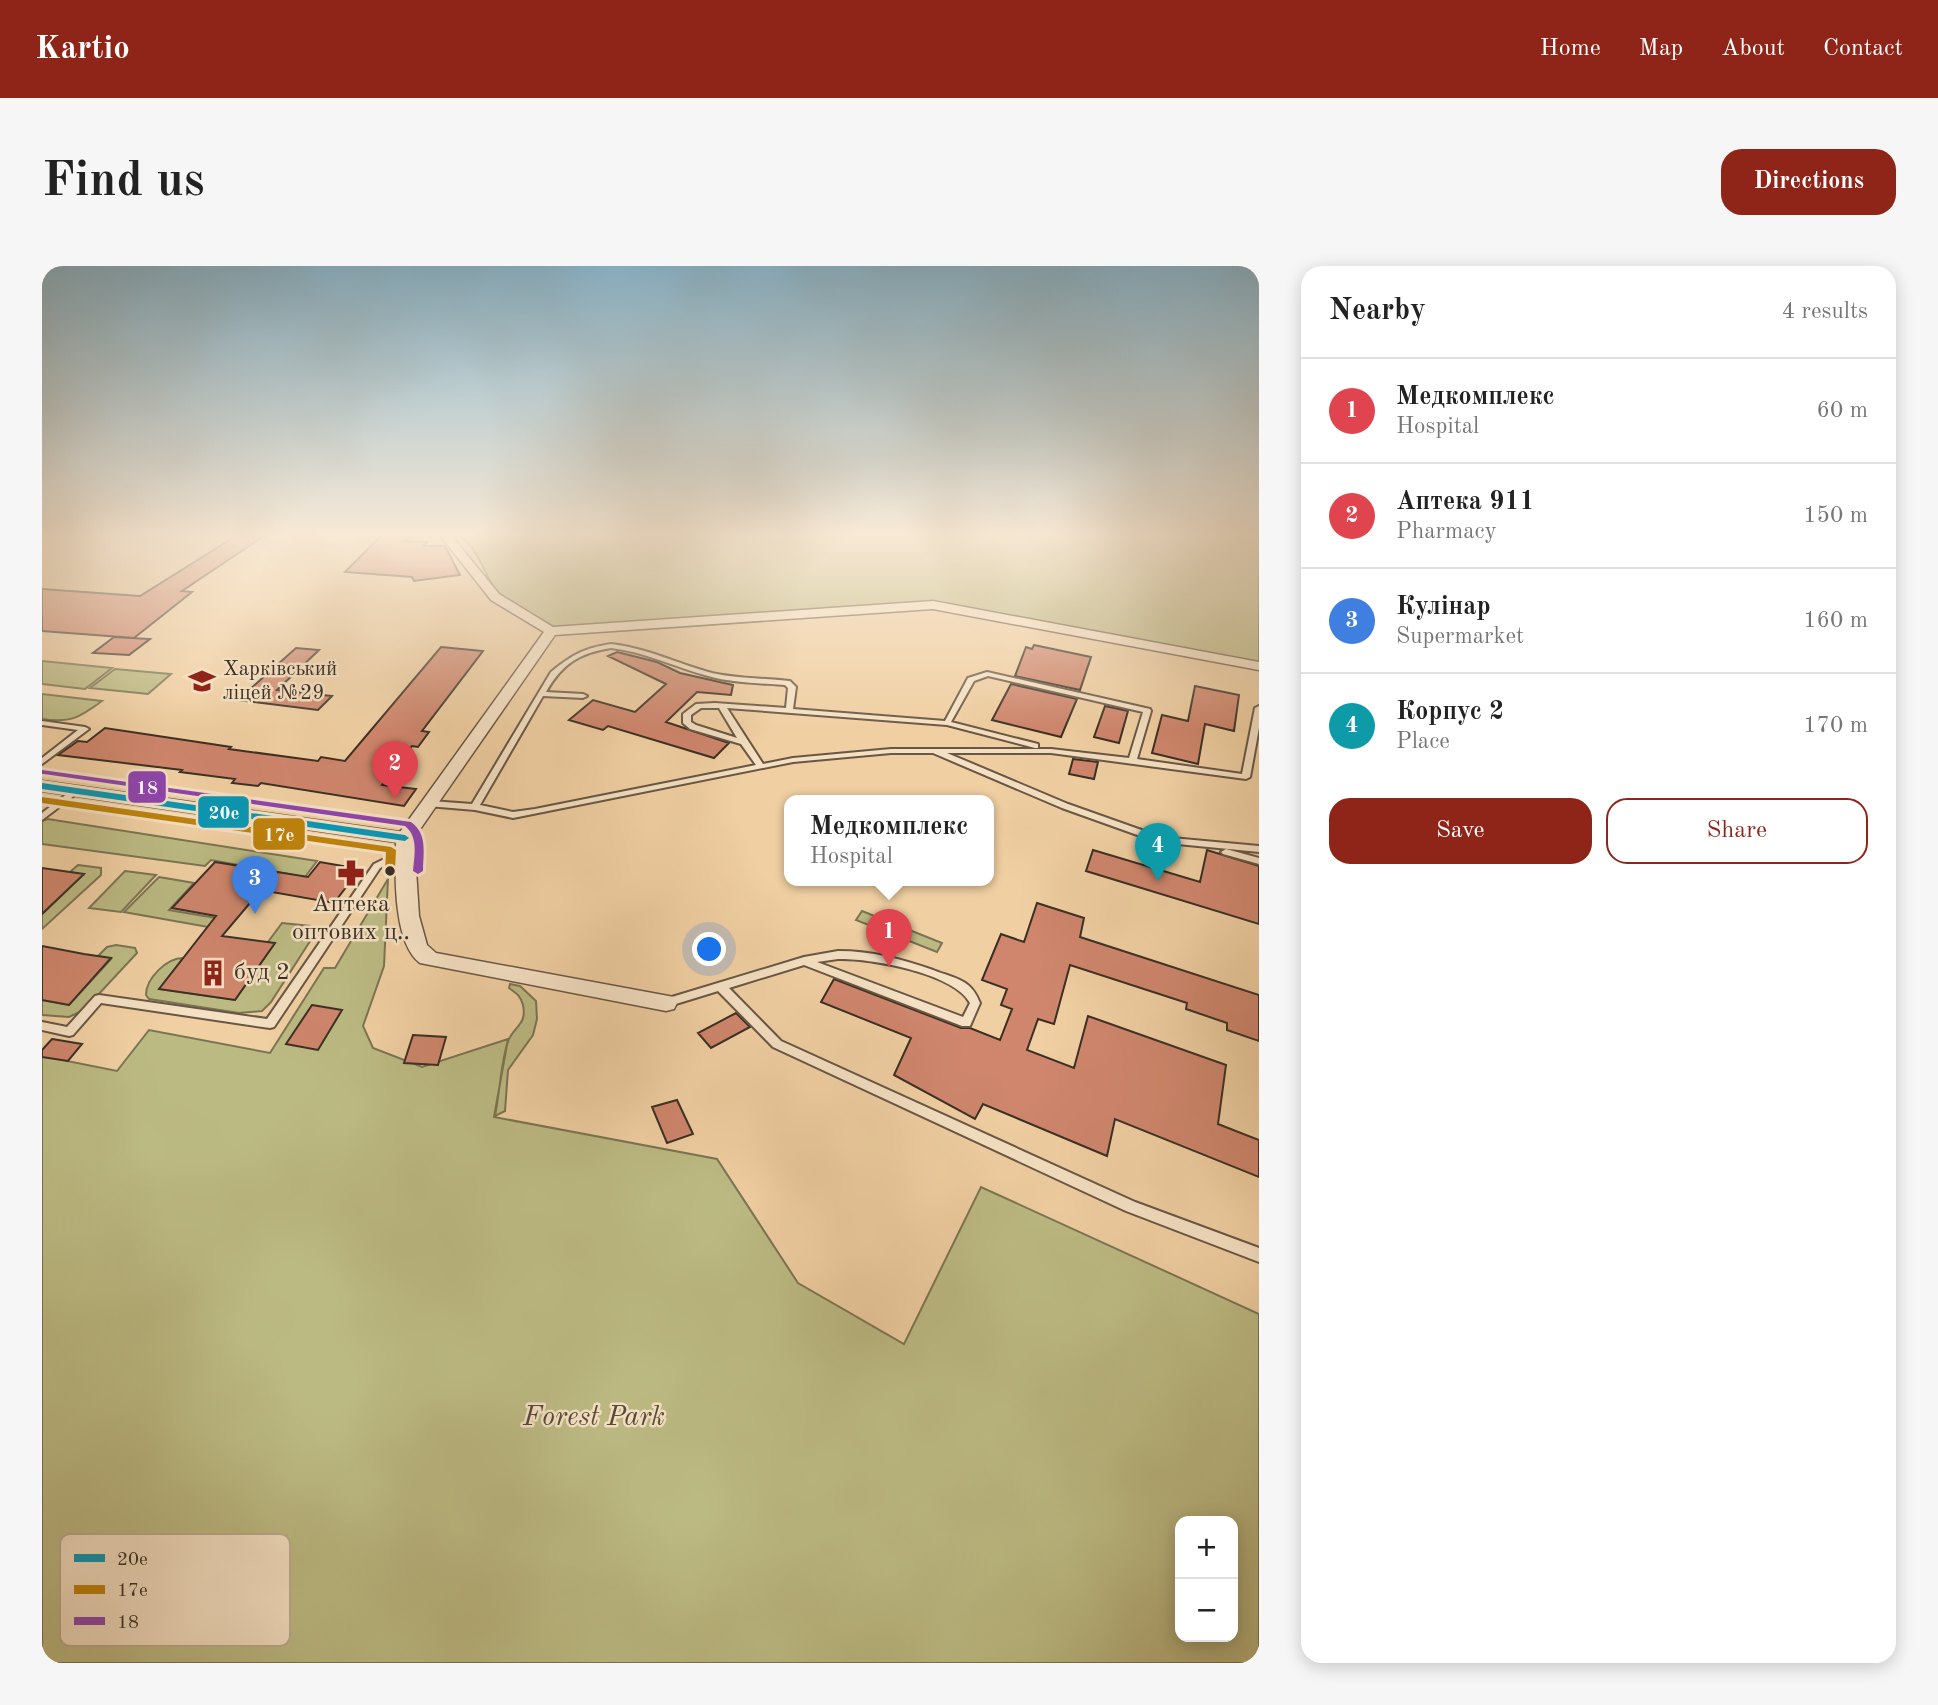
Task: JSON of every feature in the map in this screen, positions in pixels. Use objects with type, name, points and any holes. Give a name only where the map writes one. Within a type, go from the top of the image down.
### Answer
[{"type":"street","points":[[499,599],[551,631],[933,605],[1258,668]]},
{"type":"street","points":[[551,631],[405,845],[404,871],[415,938],[423,955],[429,959],[463,968],[666,1003]]},
{"type":"street","points":[[42,786],[405,845]]},
{"type":"lane","points":[[475,807],[553,673],[565,662],[597,648],[620,645],[632,647],[679,666],[716,676],[787,683],[792,687],[789,710]]},
{"type":"lane","points":[[947,723],[971,680],[987,674],[1147,711],[1132,761]]},
{"type":"lane","points":[[541,694],[583,696]]},
{"type":"lane","points":[[721,705],[761,766]]},
{"type":"lane","points":[[744,742],[693,727],[687,723],[687,714],[695,707],[721,705],[947,723],[1051,751]]},
{"type":"lane","points":[[431,804],[475,807],[513,815],[761,766],[836,755],[934,751],[1051,751],[1246,777],[1259,708]]},
{"type":"lane","points":[[42,723],[85,729],[42,762]]},
{"type":"lane","points":[[934,751],[1065,806],[1160,840],[1259,849]]},
{"type":"lane","points":[[42,817],[76,790]]},
{"type":"lane","points":[[42,1027],[69,1032],[99,999],[270,1024],[377,866],[405,845]]},
{"type":"lane","points":[[1203,845],[1259,861]]},
{"type":"lane","points":[[666,1003],[804,961],[825,956],[862,955],[889,957],[958,983],[972,993],[975,1003],[966,1023],[804,961]]},
{"type":"lane","points":[[720,986],[778,1044],[1131,1207],[1259,1255]]},
{"type":"green space","points":[[503,599],[1259,599],[1259,666],[955,606],[554,628]]},
{"type":"green space","points":[[42,661],[112,668],[85,689],[42,684]]},
{"type":"green space","points":[[115,669],[171,674],[148,694],[90,688]]},
{"type":"green space","points":[[42,694],[102,701],[87,712],[68,720],[42,719]]},
{"type":"green space","points":[[48,819],[317,861],[305,877],[211,860],[205,866],[42,844],[42,821]]},
{"type":"green space","points":[[78,865],[101,868],[101,875],[42,929],[42,914],[83,875],[70,872]]},
{"type":"green space","points":[[125,871],[156,875],[121,912],[89,908]]},
{"type":"green space","points":[[159,877],[194,883],[169,910],[216,918],[208,927],[124,912]]},
{"type":"green space","name":"Forest Park","points":[[388,879],[384,966],[363,1026],[373,1048],[422,1067],[508,1039],[494,1117],[717,1159],[798,1283],[904,1344],[981,1187],[1259,1314],[1259,1663],[42,1663],[42,1056],[117,1071],[149,1030],[270,1053],[324,968],[335,968]]},
{"type":"green space","points":[[862,911],[942,943],[937,952],[856,920]]},
{"type":"green space","points":[[282,923],[310,926],[314,935],[271,1002],[262,1011],[239,1013],[149,999],[146,995],[158,970],[170,961],[183,958],[160,989],[235,1000],[274,944],[268,942]]},
{"type":"green space","points":[[116,945],[135,948],[137,953],[84,1010],[69,1017],[42,1015],[42,1000],[69,1005],[111,959],[98,956],[107,947]]},
{"type":"green space","points":[[510,984],[520,986],[536,1001],[537,1019],[533,1035],[508,1070],[505,1111],[495,1116],[507,1046],[524,1011],[518,995],[509,988]]},
{"type":"building","points":[[42,599],[183,599],[134,638],[42,631]]},
{"type":"building","points":[[114,637],[150,639],[129,655],[93,653]]},
{"type":"building","points":[[1034,645],[1091,657],[1080,690],[1015,676],[1026,647],[1032,649]]},
{"type":"building","points":[[441,647],[483,651],[422,731],[429,732],[418,747],[412,746],[382,785],[416,789],[404,806],[261,783],[258,786],[232,783],[235,779],[180,772],[182,770],[58,755],[78,741],[87,742],[105,728],[231,747],[229,749],[318,761],[321,757],[345,761]]},
{"type":"building","points":[[296,648],[319,650],[277,690],[332,696],[318,710],[238,700]]},
{"type":"building","points":[[617,652],[657,662],[680,673],[733,685],[731,695],[697,692],[666,722],[729,743],[714,758],[608,726],[603,730],[569,720],[593,700],[635,712],[666,684],[608,656]]},
{"type":"building","points":[[1011,684],[1077,699],[1061,737],[992,720]]},
{"type":"building","points":[[1195,686],[1239,695],[1234,731],[1205,724],[1198,764],[1152,753],[1162,715],[1188,721]]},
{"type":"building","points":[[1105,706],[1128,711],[1119,743],[1094,737]]},
{"type":"building","points":[[1073,759],[1098,762],[1094,779],[1069,774]]},
{"type":"building","points":[[1093,850],[1200,882],[1207,850],[1259,866],[1259,924],[1086,871]]},
{"type":"building","points":[[215,862],[308,877],[320,862],[360,869],[334,903],[261,890],[222,936],[275,943],[235,1000],[159,989],[216,916],[172,908]]},
{"type":"building","points":[[42,868],[84,874],[42,914]]},
{"type":"building","points":[[1037,903],[1084,918],[1080,937],[1259,995],[1259,1041],[1227,1030],[1227,1023],[1186,1009],[1187,1003],[1070,965],[1054,1024],[1038,1019],[1027,1050],[1074,1068],[1088,1016],[1226,1065],[1218,1124],[1259,1140],[1259,1177],[1115,1119],[1107,1156],[983,1104],[975,1119],[894,1075],[911,1038],[821,1002],[834,979],[961,1028],[970,1028],[1000,1040],[1012,1009],[1001,1005],[1007,989],[982,980],[1001,934],[1024,942]]},
{"type":"building","points":[[42,946],[111,958],[69,1005],[42,1000]]},
{"type":"building","points":[[312,1005],[342,1010],[318,1050],[286,1044]]},
{"type":"building","points":[[736,1013],[750,1027],[711,1048],[698,1033]]},
{"type":"building","points":[[413,1035],[446,1037],[438,1065],[404,1063]]},
{"type":"building","points":[[52,1039],[82,1044],[68,1061],[42,1057],[42,1050]]},
{"type":"building","points":[[677,1100],[693,1134],[667,1143],[652,1107]]},
{"type":"transit line","name":"18","points":[[44,772],[408,824],[419,839],[418,871]]},
{"type":"transit line","name":"20е","points":[[42,786],[405,838]]},
{"type":"transit line","name":"17е","points":[[42,800],[391,850],[390,871]]},
{"type":"place","name":"Харківський ліцей №29","points":[[202,681]]},
{"type":"place","name":"Аптека 911","points":[[395,799]]},
{"type":"place","name":"Аптека оптових ц‥","points":[[351,873]]},
{"type":"place","name":"Корпус 2","points":[[1158,881]]},
{"type":"place","name":"Кулінар","points":[[255,914]]},
{"type":"place","name":"Медкомплекс","points":[[889,967]]},
{"type":"place","name":"буд 2","points":[[213,973]]}]
